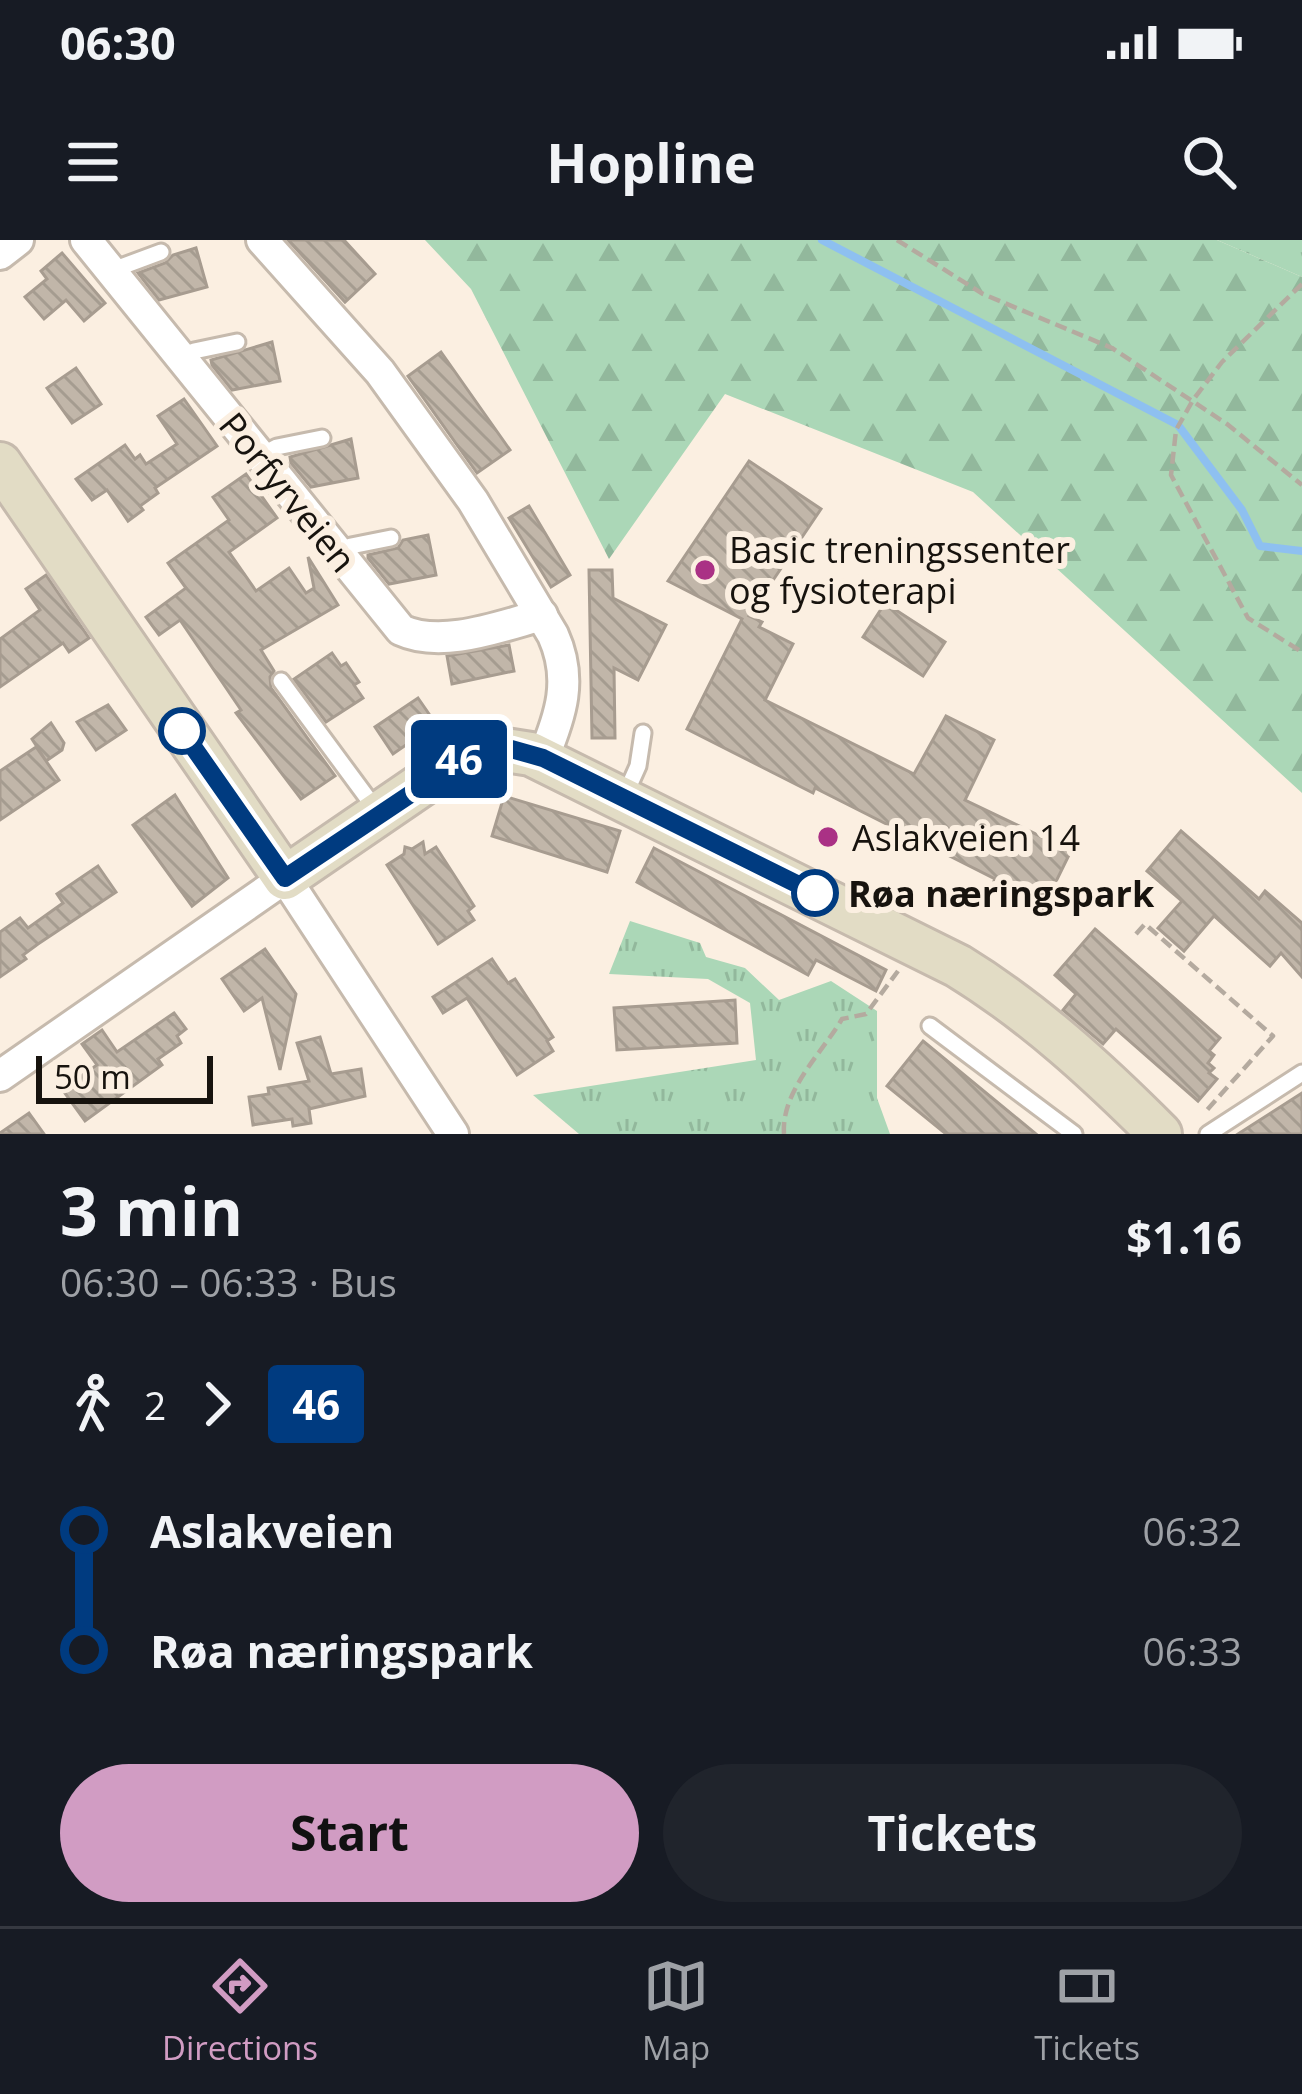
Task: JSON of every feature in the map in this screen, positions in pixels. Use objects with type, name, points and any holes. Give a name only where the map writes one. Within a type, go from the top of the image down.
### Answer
[{"type":"street","points":[[0,254],[18,240]]},
{"type":"street","name":"Porfyrveien","points":[[86,240],[390,620],[412,635],[446,637],[542,614]]},
{"type":"street","points":[[262,240],[380,372],[472,501],[542,614],[560,651],[565,686],[543,758]]},
{"type":"street","points":[[0,464],[285,878],[453,1134]]},
{"type":"street","points":[[0,1076],[472,753],[511,749],[543,758],[975,976],[1080,1057],[1160,1134]]},
{"type":"lane","points":[[110,271],[161,252]]},
{"type":"lane","points":[[181,360],[194,351],[237,342]]},
{"type":"lane","points":[[260,456],[277,447],[322,438]]},
{"type":"lane","points":[[338,554],[351,546],[391,538]]},
{"type":"lane","points":[[281,681],[379,814]]},
{"type":"lane","points":[[624,798],[638,766],[643,733]]},
{"type":"lane","points":[[930,1026],[1074,1134]]},
{"type":"lane","points":[[1208,1134],[1302,1073]]},
{"type":"path","points":[[897,240],[983,294],[1112,347],[1193,400],[1302,484]]},
{"type":"path","points":[[1302,284],[1222,362],[1193,400],[1176,430],[1171,475],[1248,618],[1302,652]]},
{"type":"path","points":[[1136,934],[1145,924],[1273,1036],[1204,1112],[1160,1134]]},
{"type":"path","points":[[784,1134],[785,1114],[815,1053],[828,1043],[842,1019],[866,1014],[884,994]]},
{"type":"green space","points":[[425,240],[1217,240],[1302,277],[1302,793],[973,492],[725,394],[609,559],[471,289]]},
{"type":"green space","points":[[1217,240],[1302,240],[1302,277]]},
{"type":"green space","points":[[630,921],[700,943],[706,957],[745,968],[779,1000],[831,981],[877,1011],[877,1098],[890,1134],[579,1134],[533,1095],[756,1060],[750,1003],[708,979],[609,974]]},
{"type":"building","points":[[288,240],[344,240],[375,274],[345,302]]},
{"type":"building","points":[[196,248],[207,287],[159,300],[138,273]]},
{"type":"building","points":[[62,253],[105,303],[84,321],[66,300],[44,319],[25,297],[47,279],[41,271]]},
{"type":"building","points":[[272,342],[280,381],[232,390],[212,365],[211,360]]},
{"type":"building","points":[[441,352],[510,450],[477,473],[408,376]]},
{"type":"building","points":[[76,368],[101,404],[72,423],[47,388]]},
{"type":"building","points":[[184,399],[217,446],[155,488],[158,493],[128,521],[107,490],[92,500],[76,479],[125,445],[135,459],[140,455],[146,464],[177,444],[158,416]]},
{"type":"building","points":[[351,439],[358,478],[311,487],[291,463],[290,457]]},
{"type":"building","points":[[749,461],[821,509],[749,616],[762,622],[759,627],[793,644],[765,700],[914,774],[946,716],[994,740],[965,800],[1071,851],[1043,908],[815,788],[813,793],[687,729],[742,619],[668,581]]},
{"type":"building","points":[[246,474],[277,518],[229,552],[256,591],[289,568],[306,593],[314,588],[308,557],[338,605],[261,650],[274,671],[271,688],[335,776],[301,799],[236,713],[241,710],[180,620],[159,635],[146,617],[186,588],[168,563],[229,520],[213,497]]},
{"type":"building","points":[[529,506],[570,575],[551,587],[509,518]]},
{"type":"building","points":[[428,535],[436,575],[389,584],[368,558],[398,548],[403,540]]},
{"type":"building","points":[[589,570],[612,570],[613,598],[666,625],[638,680],[614,668],[615,738],[592,738]]},
{"type":"building","points":[[46,575],[89,638],[69,652],[63,643],[0,687],[0,639],[40,610],[26,589]]},
{"type":"building","points":[[885,603],[945,642],[923,676],[863,637]]},
{"type":"building","points":[[509,645],[514,671],[452,684],[447,656]]},
{"type":"building","points":[[332,653],[341,666],[346,663],[363,698],[326,722],[294,679]]},
{"type":"building","points":[[418,698],[436,724],[393,754],[375,727]]},
{"type":"building","points":[[108,705],[126,730],[96,750],[77,722]]},
{"type":"building","points":[[51,723],[64,743],[46,761],[32,739]]},
{"type":"building","points":[[36,747],[59,780],[0,820],[0,771]]},
{"type":"building","points":[[175,795],[228,878],[192,906],[133,825]]},
{"type":"building","points":[[504,796],[620,831],[607,872],[492,836]]},
{"type":"building","points":[[1181,831],[1259,899],[1265,891],[1302,923],[1302,977],[1281,953],[1270,966],[1214,916],[1184,951],[1158,928],[1182,901],[1147,871]]},
{"type":"building","points":[[423,842],[425,854],[436,847],[474,906],[468,911],[474,920],[438,944],[387,865],[404,854],[405,847],[412,849]]},
{"type":"building","points":[[654,848],[886,970],[876,991],[816,960],[808,975],[637,882]]},
{"type":"building","points":[[98,866],[116,892],[38,944],[0,977],[0,932],[20,918],[28,928],[63,903],[57,894]]},
{"type":"building","points":[[1095,929],[1220,1038],[1209,1051],[1214,1055],[1208,1063],[1214,1068],[1209,1073],[1217,1079],[1198,1101],[1116,1029],[1103,1044],[1063,1010],[1076,994],[1055,975]]},
{"type":"building","points":[[265,949],[296,994],[280,1070],[262,998],[244,1011],[222,979]]},
{"type":"building","points":[[492,959],[508,983],[515,979],[553,1037],[547,1041],[553,1051],[517,1075],[467,998],[443,1013],[433,997]]},
{"type":"building","points":[[735,1000],[737,1043],[617,1050],[614,1008]]},
{"type":"building","points":[[174,1013],[186,1029],[177,1036],[181,1043],[158,1059],[162,1065],[85,1121],[62,1089],[97,1065],[82,1044],[102,1030],[117,1052]]},
{"type":"building","points":[[320,1037],[331,1074],[361,1069],[365,1096],[309,1109],[311,1123],[293,1126],[292,1119],[253,1125],[249,1097],[269,1094],[268,1088],[309,1081],[297,1043]]},
{"type":"building","points":[[923,1041],[1036,1134],[946,1134],[887,1086]]},
{"type":"building","points":[[1302,1093],[1302,1134],[1238,1134]]},
{"type":"building","points":[[29,1113],[44,1134],[0,1134],[0,1133]]},
{"type":"waterway","points":[[822,240],[1178,425],[1242,510],[1260,546],[1302,551]]},
{"type":"bus line","name":"46","points":[[182,731],[285,878],[459,760],[499,749],[543,758],[815,893]]},
{"type":"place","name":"Basic treningssenter og fysioterapi","points":[[705,570]]},
{"type":"place","name":"Aslakveien 14","points":[[828,837]]},
{"type":"place","name":"Røa næringspark","points":[[815,893]]}]
